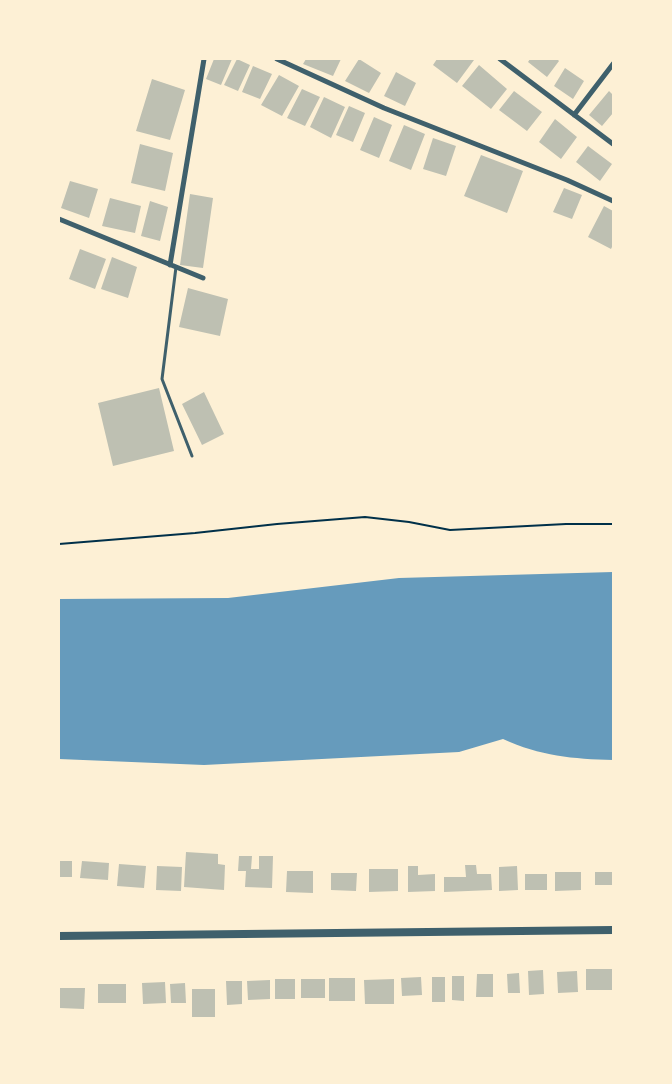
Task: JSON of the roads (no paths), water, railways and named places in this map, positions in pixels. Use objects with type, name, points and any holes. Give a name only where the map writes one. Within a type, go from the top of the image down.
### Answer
[{"type":"street","points":[[173,266],[204,59]]},
{"type":"street","points":[[276,59],[384,108],[567,180],[613,201]]},
{"type":"street","points":[[500,59],[613,144]]},
{"type":"street","points":[[574,115],[613,64]]},
{"type":"street","points":[[59,219],[203,278]]},
{"type":"street","points":[[59,936],[613,930]]},
{"type":"lane","points":[[173,266],[162,379],[192,456]]},
{"type":"water","points":[[613,572],[613,760],[557,756],[517,745],[503,739],[459,752],[204,765],[59,759],[59,599],[228,598],[399,578]]}]
